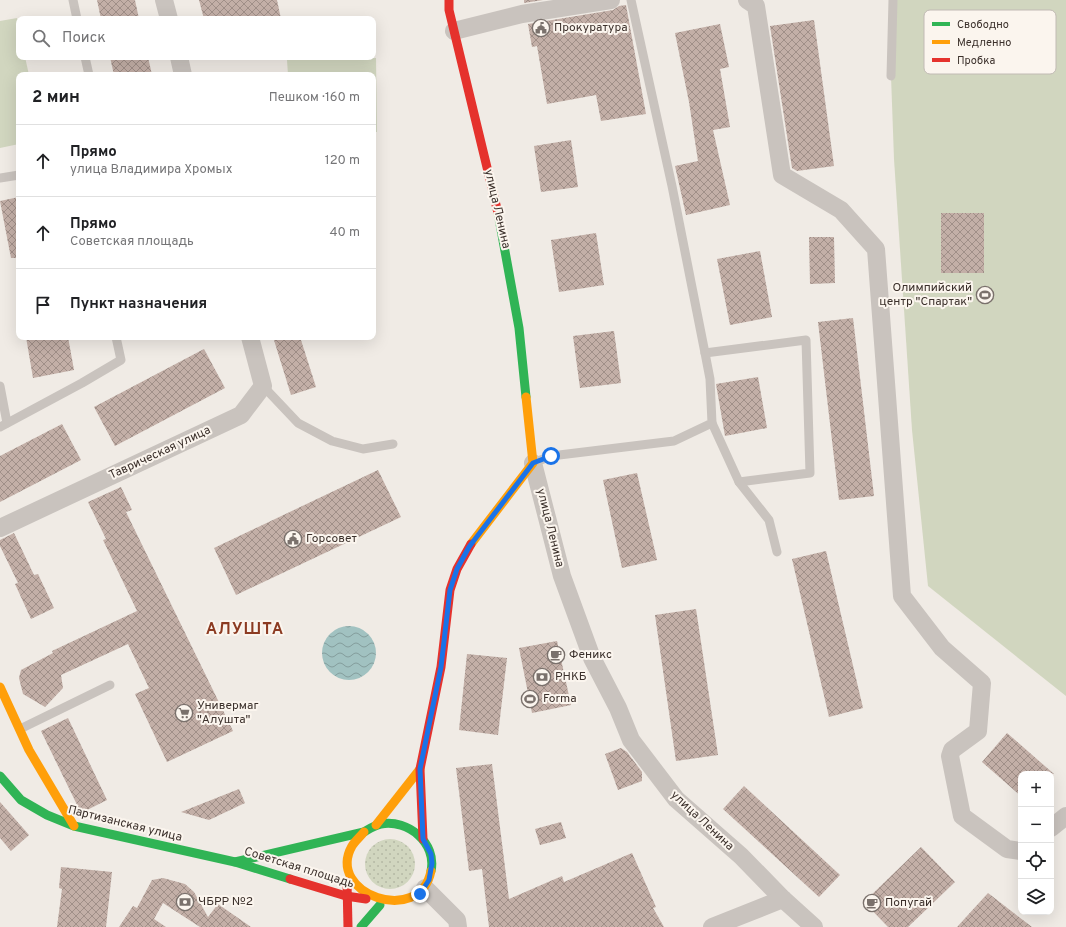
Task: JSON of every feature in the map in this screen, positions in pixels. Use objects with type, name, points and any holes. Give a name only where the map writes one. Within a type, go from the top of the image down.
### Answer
[{"type":"main road","name":"улица Ленина","points":[[449,0],[449,10],[502,227],[519,328],[533,463]]},
{"type":"main road","points":[[420,769],[441,667],[450,590],[457,569],[469,547],[533,463]]},
{"type":"main road","points":[[0,687],[29,750],[74,826]]},
{"type":"main road","name":"Советская площадь","points":[[235,862],[364,832],[376,825],[420,769]]},
{"type":"main road","name":"Советская площадь","points":[[420,769],[423,839]]},
{"type":"main road","name":"Партизанская улица","points":[[0,776],[21,800],[47,815],[74,826],[235,862]]},
{"type":"main road","name":"Советская площадь","points":[[235,862],[346,896],[366,899],[380,905],[397,906],[405,904],[416,897],[425,888],[430,876],[432,863],[431,854],[423,839],[410,827],[393,823],[376,825]]},
{"type":"main road","name":"Советская площадь","points":[[364,832],[352,848],[348,867],[353,885],[366,899]]},
{"type":"main road","points":[[348,867],[346,896],[348,927]]},
{"type":"main road","points":[[361,927],[380,905]]},
{"type":"street","points":[[164,0],[168,16]]},
{"type":"street","points":[[454,31],[522,14],[611,0]]},
{"type":"street","points":[[752,3],[782,175],[841,210],[876,249],[902,596],[942,648],[982,683],[978,731],[952,750],[950,756],[962,816],[1007,849],[1018,851]]},
{"type":"street","points":[[180,60],[183,72]]},
{"type":"street","points":[[251,340],[263,386]]},
{"type":"street","name":"Таврическая улица","points":[[0,528],[241,415],[263,386]]},
{"type":"street","name":"улица Ленина","points":[[533,463],[562,576],[592,658],[618,708],[631,740],[676,799],[741,856],[783,899],[814,927]]},
{"type":"street","points":[[1054,826],[1066,816]]},
{"type":"street","points":[[425,888],[457,920],[458,927]]},
{"type":"street","points":[[712,927],[783,899]]},
{"type":"lane","points":[[73,0],[76,16]]},
{"type":"lane","points":[[631,0],[672,186],[710,379],[712,423],[739,482],[769,520],[777,552]]},
{"type":"lane","points":[[891,76],[893,0]]},
{"type":"lane","points":[[86,60],[88,72]]},
{"type":"lane","points":[[0,178],[16,175]]},
{"type":"lane","points":[[0,386],[4,425],[122,360],[117,340]]},
{"type":"lane","points":[[705,353],[806,340],[810,473],[739,482]]},
{"type":"lane","points":[[263,386],[298,423],[332,441],[363,449],[393,444]]},
{"type":"lane","points":[[533,463],[551,456],[674,441],[712,423]]},
{"type":"lane","points":[[20,729],[110,685]]},
{"type":"green space","name":"Олимпийский центр \"Спартак\"","points":[[893,0],[1066,0],[1066,696],[928,586],[912,430],[894,159],[891,76]]},
{"type":"green space","points":[[16,18],[16,60],[26,60],[28,72],[16,72],[16,145],[0,148],[0,21]]},
{"type":"green space","points":[[376,58],[377,132],[376,72],[288,72],[287,60],[376,60]]},
{"type":"green space","points":[[385,839],[395,839],[408,846],[415,859],[415,869],[408,882],[395,889],[385,889],[376,885],[369,878],[365,869],[365,859],[369,850],[376,843]]},
{"type":"water","points":[[344,626],[354,626],[364,630],[372,638],[376,648],[376,658],[372,668],[364,676],[354,680],[344,680],[334,676],[326,668],[322,658],[322,648],[326,638],[334,630]]},
{"type":"building","points":[[97,0],[135,0],[138,16],[100,16]]},
{"type":"building","points":[[199,0],[277,0],[280,16],[203,16]]},
{"type":"building","points":[[524,0],[543,0],[524,3]]},
{"type":"building","points":[[626,5],[646,114],[601,121],[596,95],[547,104],[537,46],[532,47],[528,24],[613,10],[619,6]]},
{"type":"building","points":[[814,20],[834,166],[797,171],[792,168],[770,26]]},
{"type":"building","points":[[720,24],[729,67],[720,69],[730,127],[713,130],[730,205],[686,215],[675,166],[698,161],[689,102],[675,33]]},
{"type":"building","points":[[111,60],[149,60],[151,72],[113,72]]},
{"type":"building","points":[[571,140],[578,187],[541,192],[534,146]]},
{"type":"building","points":[[16,198],[16,258],[11,258],[0,201]]},
{"type":"building","points":[[941,213],[984,213],[984,273],[941,273]]},
{"type":"building","points":[[596,233],[604,285],[559,292],[551,240]]},
{"type":"building","points":[[809,237],[834,237],[835,283],[810,284]]},
{"type":"building","points":[[760,251],[772,317],[730,325],[717,259]]},
{"type":"building","points":[[853,318],[874,496],[839,500],[818,322]]},
{"type":"building","points":[[614,331],[621,383],[580,388],[573,336]]},
{"type":"building","points":[[27,340],[69,340],[74,370],[33,378]]},
{"type":"building","points":[[274,340],[301,340],[316,387],[291,395]]},
{"type":"building","points":[[204,349],[225,388],[115,446],[94,407]]},
{"type":"building","points":[[758,377],[767,428],[725,436],[716,384]]},
{"type":"building","points":[[62,424],[81,460],[0,502],[0,456]]},
{"type":"building","name":"Горсовет","points":[[378,470],[401,517],[236,595],[214,548]]},
{"type":"building","points":[[637,473],[657,560],[622,568],[603,480]]},
{"type":"building","points":[[121,487],[132,510],[126,512],[233,731],[167,762],[135,694],[149,688],[128,644],[61,675],[63,688],[45,707],[23,694],[19,678],[21,670],[53,653],[52,651],[137,611],[103,540],[106,539],[88,502]]},
{"type":"building","points":[[14,533],[34,575],[38,574],[54,608],[31,619],[15,584],[18,583],[0,546],[0,540]]},
{"type":"building","points":[[826,551],[863,708],[829,717],[792,559]]},
{"type":"building","points":[[696,609],[718,755],[676,761],[655,615]]},
{"type":"building","points":[[557,641],[571,705],[532,713],[519,648]]},
{"type":"building","points":[[467,654],[507,658],[498,735],[459,730]]},
{"type":"building","points":[[68,718],[107,800],[81,813],[41,731]]},
{"type":"building","points":[[1007,733],[1051,771],[1018,771],[1018,793],[982,762]]},
{"type":"building","points":[[621,748],[627,752],[642,772],[642,781],[618,790],[605,754]]},
{"type":"building","points":[[492,764],[509,899],[562,876],[564,882],[632,853],[656,907],[653,908],[664,927],[489,927],[482,869],[469,871],[456,768]]},
{"type":"building","points":[[744,786],[840,875],[819,897],[723,809]]},
{"type":"building","points":[[239,789],[245,803],[209,820],[181,812]]},
{"type":"building","points":[[0,802],[29,835],[11,851],[0,838]]},
{"type":"building","points":[[561,822],[566,838],[540,845],[535,829]]},
{"type":"building","points":[[921,847],[955,882],[908,927],[888,927],[864,902]]},
{"type":"building","points":[[61,867],[112,872],[106,927],[57,927],[62,889],[59,888]]},
{"type":"building","points":[[163,878],[185,884],[194,892],[208,917],[218,904],[251,927],[200,927],[163,903],[154,919],[166,927],[119,927],[133,906],[137,908],[152,880]]},
{"type":"building","points":[[988,893],[1032,927],[957,927]]},
{"type":"traffic: fast","points":[[498,213],[519,328],[526,397]]},
{"type":"traffic: fast","points":[[0,776],[21,800],[47,815],[74,826],[235,862],[290,879]]},
{"type":"traffic: fast","points":[[235,862],[364,832],[372,827],[391,823],[410,829],[425,843],[430,851],[432,861],[431,871]]},
{"type":"traffic: fast","points":[[361,927],[380,905]]},
{"type":"traffic: slow","points":[[471,544],[533,463],[526,397]]},
{"type":"traffic: slow","points":[[0,687],[29,750],[74,826]]},
{"type":"traffic: slow","points":[[376,825],[420,769]]},
{"type":"traffic: slow","points":[[364,832],[352,846],[347,863],[351,878],[362,890],[377,898],[394,900],[410,897],[423,888],[431,871]]},
{"type":"traffic: jam","points":[[449,0],[449,10],[498,213]]},
{"type":"traffic: jam","points":[[423,839],[420,769],[441,667],[450,590],[457,569],[471,544]]},
{"type":"traffic: jam","points":[[290,879],[346,896],[366,899]]},
{"type":"traffic: jam","points":[[347,882],[348,927]]},
{"type":"place","name":"Прокуратура","points":[[541,28]]},
{"type":"place","name":"Олимпийский центр \"Спартак\"","points":[[985,295]]},
{"type":"place","name":"Горсовет","points":[[293,539]]},
{"type":"place","name":"Феникс","points":[[556,655]]},
{"type":"place","name":"РНКБ","points":[[542,677]]},
{"type":"place","name":"Forma","points":[[530,699]]},
{"type":"place","name":"Универмаг \"Алушта\"","points":[[184,713]]},
{"type":"place","name":"ЧБРР №2","points":[[185,902]]},
{"type":"place","name":"Попугай","points":[[872,903]]},
{"type":"district","name":"АЛУШТА","points":[[245,630]]},
{"type":"route","points":[[420,894],[429,880],[432,871],[432,863],[428,846],[423,839],[420,769],[441,667],[450,590],[457,569],[469,547],[533,463],[551,456]]}]
